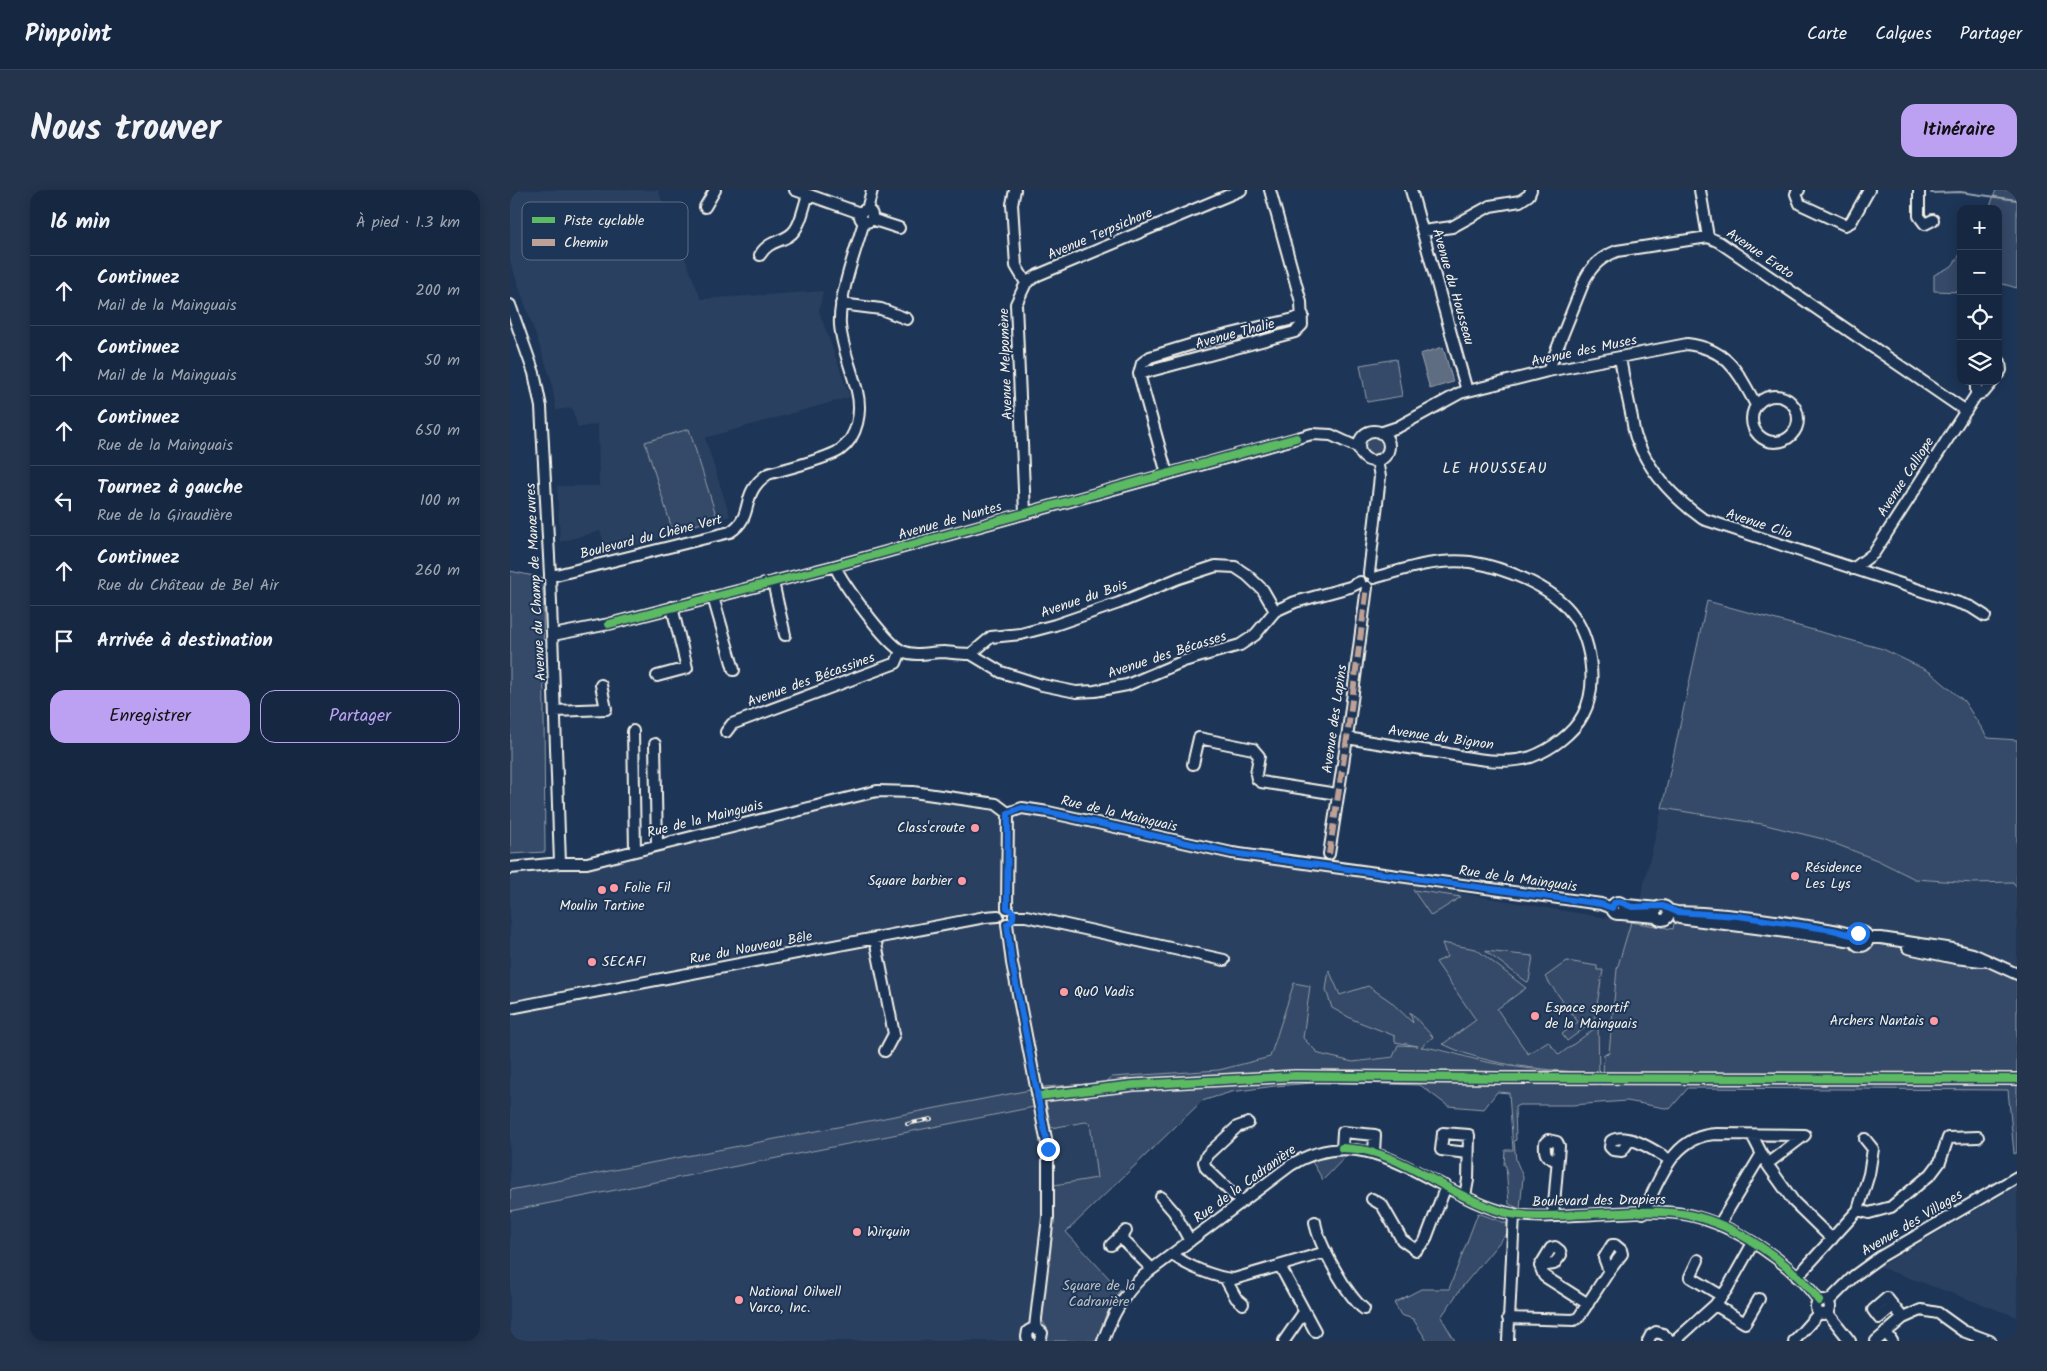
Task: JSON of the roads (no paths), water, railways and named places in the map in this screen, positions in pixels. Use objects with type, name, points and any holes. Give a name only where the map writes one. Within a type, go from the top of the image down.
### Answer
[{"type":"street","points":[[705,207],[715,190]]},
{"type":"street","points":[[795,190],[899,228]]},
{"type":"street","name":"Boulevard du Chêne Vert","points":[[550,575],[730,532],[743,522],[748,497],[759,480],[768,474],[840,450],[855,430],[860,407],[842,338],[840,323],[841,304],[872,190]]},
{"type":"street","points":[[1015,190],[1012,204],[1016,266],[1026,283]]},
{"type":"street","name":"Avenue Terpsichore","points":[[1026,283],[1038,274],[1229,192],[1241,190]]},
{"type":"street","points":[[1167,474],[1139,374],[1142,363],[1150,358],[1206,340],[1294,319],[1303,315],[1270,190]]},
{"type":"street","name":"Avenue du Housseau","points":[[1411,190],[1468,391]]},
{"type":"street","points":[[1422,232],[1452,227],[1490,206],[1520,201],[1529,195],[1531,190]]},
{"type":"street","points":[[1700,190],[1708,237]]},
{"type":"street","points":[[1799,190],[1796,194],[1800,204],[1845,225],[1851,222],[1869,190]]},
{"type":"street","points":[[1919,190],[1919,216],[1925,224],[1933,220]]},
{"type":"street","points":[[760,255],[765,246],[791,234],[796,229],[808,195]]},
{"type":"street","name":"Avenue Erato","points":[[1548,371],[1585,279],[1593,265],[1606,255],[1617,251],[1708,237],[1719,242],[1966,411]]},
{"type":"street","name":"Avenue Melpomène","points":[[1025,513],[1016,304],[1026,283]]},
{"type":"street","points":[[841,304],[881,309],[907,319]]},
{"type":"street","name":"Avenue du Champ de Manœuvres","points":[[510,305],[534,373],[541,407],[553,635],[560,864]]},
{"type":"street","name":"Avenue Thalie","points":[[1139,374],[1295,332],[1302,325],[1303,315]]},
{"type":"street","name":"Avenue des Muses","points":[[1380,433],[1398,427],[1460,393],[1548,371],[1687,344],[1704,346],[1721,355],[1735,367],[1756,405]]},
{"type":"street","name":"Avenue Clio","points":[[1620,357],[1636,439],[1658,477],[1687,508],[1703,520],[1971,607],[1985,616]]},
{"type":"street","name":"Avenue Calliope","points":[[1853,569],[1874,553],[1976,395],[1976,385]]},
{"type":"street","name":"Avenue Calliope","points":[[1976,395],[1984,392],[1990,385]]},
{"type":"street","points":[[1776,396],[1790,401],[1798,413],[1798,421],[1793,434],[1779,442],[1764,440],[1753,428],[1753,412],[1756,405],[1762,400],[1776,396]]},
{"type":"street","points":[[1388,446],[1386,438],[1380,433],[1371,432],[1363,436],[1359,448],[1360,452],[1367,459],[1377,460],[1385,455],[1398,427]]},
{"type":"street","name":"Avenue de Nantes","points":[[553,635],[586,630],[835,566],[1312,434],[1331,435],[1359,448]]},
{"type":"street","points":[[1275,612],[1295,602],[1363,585],[1362,575],[1371,575],[1380,477],[1377,460]]},
{"type":"street","name":"Avenue du Bignon","points":[[1347,738],[1478,759],[1507,760],[1530,757],[1555,744],[1570,732],[1584,715],[1592,677],[1591,658],[1583,631],[1570,612],[1558,598],[1512,572],[1469,562],[1450,562],[1427,563],[1371,575]]},
{"type":"street","points":[[835,566],[875,625],[901,650],[921,655],[943,652],[971,654]]},
{"type":"street","name":"Avenue du Bois","points":[[971,654],[991,637],[1021,634],[1055,625],[1216,566],[1235,567],[1247,574],[1263,590],[1275,612]]},
{"type":"street","points":[[772,582],[785,635]]},
{"type":"street","name":"Avenue des Lapins","points":[[1329,854],[1347,738],[1363,585]]},
{"type":"street","points":[[713,597],[734,670]]},
{"type":"street","points":[[658,676],[687,668],[672,608]]},
{"type":"street","name":"Avenue des Bécasses","points":[[971,654],[1001,672],[1042,685],[1076,692],[1095,691],[1127,685],[1184,661],[1240,645],[1255,635],[1275,612]]},
{"type":"street","name":"Avenue des Bécassines","points":[[726,732],[732,724],[896,663],[901,650]]},
{"type":"street","points":[[555,711],[606,709],[601,685]]},
{"type":"street","points":[[633,731],[635,851]]},
{"type":"street","points":[[1193,764],[1199,738],[1253,749],[1259,756],[1256,774],[1257,779],[1261,782],[1337,794]]},
{"type":"street","points":[[655,744],[657,845]]},
{"type":"street","name":"Rue de la Mainguais","points":[[510,868],[587,863],[878,791],[913,792],[996,804],[1008,813],[1022,808],[1048,812],[1232,853],[1591,903],[1612,908],[1616,902],[1622,909],[1632,907],[1663,913],[1881,938],[1953,949],[1973,954],[2017,974]]},
{"type":"street","points":[[1008,813],[1009,916],[1012,963],[1039,1096],[1048,1149],[1050,1182],[1048,1217],[1035,1327]]},
{"type":"street","name":"Rue du Nouveau Bêle","points":[[510,1008],[998,916],[1000,910],[1009,916]]},
{"type":"street","points":[[1009,916],[1026,916],[1224,960]]},
{"type":"street","points":[[875,938],[894,1034],[885,1051]]},
{"type":"street","points":[[1039,1096],[1133,1085],[1296,1076],[2017,1079]]},
{"type":"street","points":[[1242,1202],[1206,1168],[1204,1162],[1207,1156],[1237,1127],[1248,1123]]},
{"type":"street","points":[[1342,1148],[1343,1132],[1375,1135],[1374,1152]]},
{"type":"street","points":[[1643,1213],[1670,1160],[1685,1144],[1704,1134],[1805,1135],[1764,1159],[1719,1225]]},
{"type":"street","points":[[1752,1135],[1764,1159],[1794,1202],[1832,1239]]},
{"type":"street","points":[[1858,1210],[1869,1213],[1891,1207],[1931,1174],[1940,1162],[1948,1138],[1978,1137]]},
{"type":"street","points":[[1797,1277],[1858,1210],[1869,1174],[1873,1148],[1865,1140]]},
{"type":"street","points":[[1630,1141],[1641,1142],[1670,1160]]},
{"type":"street","name":"Rue de la Cadranière","points":[[1103,1341],[1120,1302],[1136,1282],[1298,1161],[1328,1150],[1342,1148],[1374,1152],[1446,1186]]},
{"type":"street","points":[[1465,1196],[1468,1180],[1468,1153]]},
{"type":"street","points":[[1553,1216],[1557,1161]]},
{"type":"street","name":"Avenue des Villages","points":[[1824,1301],[1880,1257],[2017,1177]]},
{"type":"street","points":[[1372,1199],[1382,1205],[1402,1240],[1416,1250],[1425,1241],[1446,1186]]},
{"type":"street","name":"Boulevard des Drapiers","points":[[1446,1186],[1488,1206],[1514,1214],[1553,1216],[1643,1213],[1689,1215],[1719,1225],[1753,1243],[1781,1263],[1824,1301]]},
{"type":"street","points":[[1161,1197],[1174,1212],[1190,1241]]},
{"type":"street","points":[[1508,1341],[1514,1214]]},
{"type":"street","points":[[1314,1222],[1316,1234],[1326,1252],[1356,1303],[1364,1309]]},
{"type":"street","points":[[1111,1245],[1123,1234],[1152,1269]]},
{"type":"street","points":[[1675,1341],[1715,1305],[1753,1243]]},
{"type":"street","points":[[1172,1254],[1181,1262],[1224,1278],[1234,1279],[1326,1252]]},
{"type":"street","points":[[1698,1260],[1690,1277],[1722,1296]]},
{"type":"street","points":[[1280,1266],[1315,1331]]},
{"type":"street","points":[[1540,1266],[1544,1276],[1588,1304]]},
{"type":"street","points":[[1508,1318],[1574,1320],[1579,1317],[1609,1271]]},
{"type":"street","points":[[1224,1278],[1236,1298],[1243,1304]]},
{"type":"street","points":[[1715,1305],[1745,1323],[1758,1299]]},
{"type":"street","points":[[1824,1301],[1816,1308],[1850,1341]]},
{"type":"street","points":[[1893,1306],[1903,1318]]},
{"type":"street","points":[[1876,1341],[1889,1337],[1903,1318],[1921,1310],[1938,1313],[1963,1331],[1990,1341]]},
{"type":"street","points":[[1284,1341],[1304,1312]]},
{"type":"street","points":[[1794,1341],[1823,1313]]},
{"type":"street","points":[[1029,1341],[1027,1333],[1031,1328],[1035,1327]]},
{"type":"street","points":[[1035,1327],[1042,1333],[1040,1341]]},
{"type":"street","points":[[1648,1341],[1651,1335],[1656,1332],[1663,1334],[1671,1341]]},
{"type":"waterway","points":[[1931,193],[1960,192],[2017,200]]},
{"type":"railway","points":[[907,1124],[931,1119]]},
{"type":"place","name":"Class'croute","points":[[975,828]]},
{"type":"place","name":"Résidence Les Lys","points":[[1795,876]]},
{"type":"place","name":"Square barbier","points":[[962,881]]},
{"type":"place","name":"Folie Fil","points":[[614,888]]},
{"type":"place","name":"Moulin Tartine","points":[[602,890]]},
{"type":"place","name":"SECAFI","points":[[592,962]]},
{"type":"place","name":"QuO Vadis","points":[[1064,992]]},
{"type":"place","name":"Espace sportif de la Mainguais","points":[[1535,1016]]},
{"type":"place","name":"Archers Nantais","points":[[1934,1021]]},
{"type":"place","name":"Wirquin","points":[[857,1232]]},
{"type":"place","name":"National Oilwell Varco, Inc.","points":[[739,1300]]},
{"type":"district","name":"LE HOUSSEAU","points":[[1495,469]]},
{"type":"park label","name":"Square de la Cadranière","points":[[1099,1294]]}]
